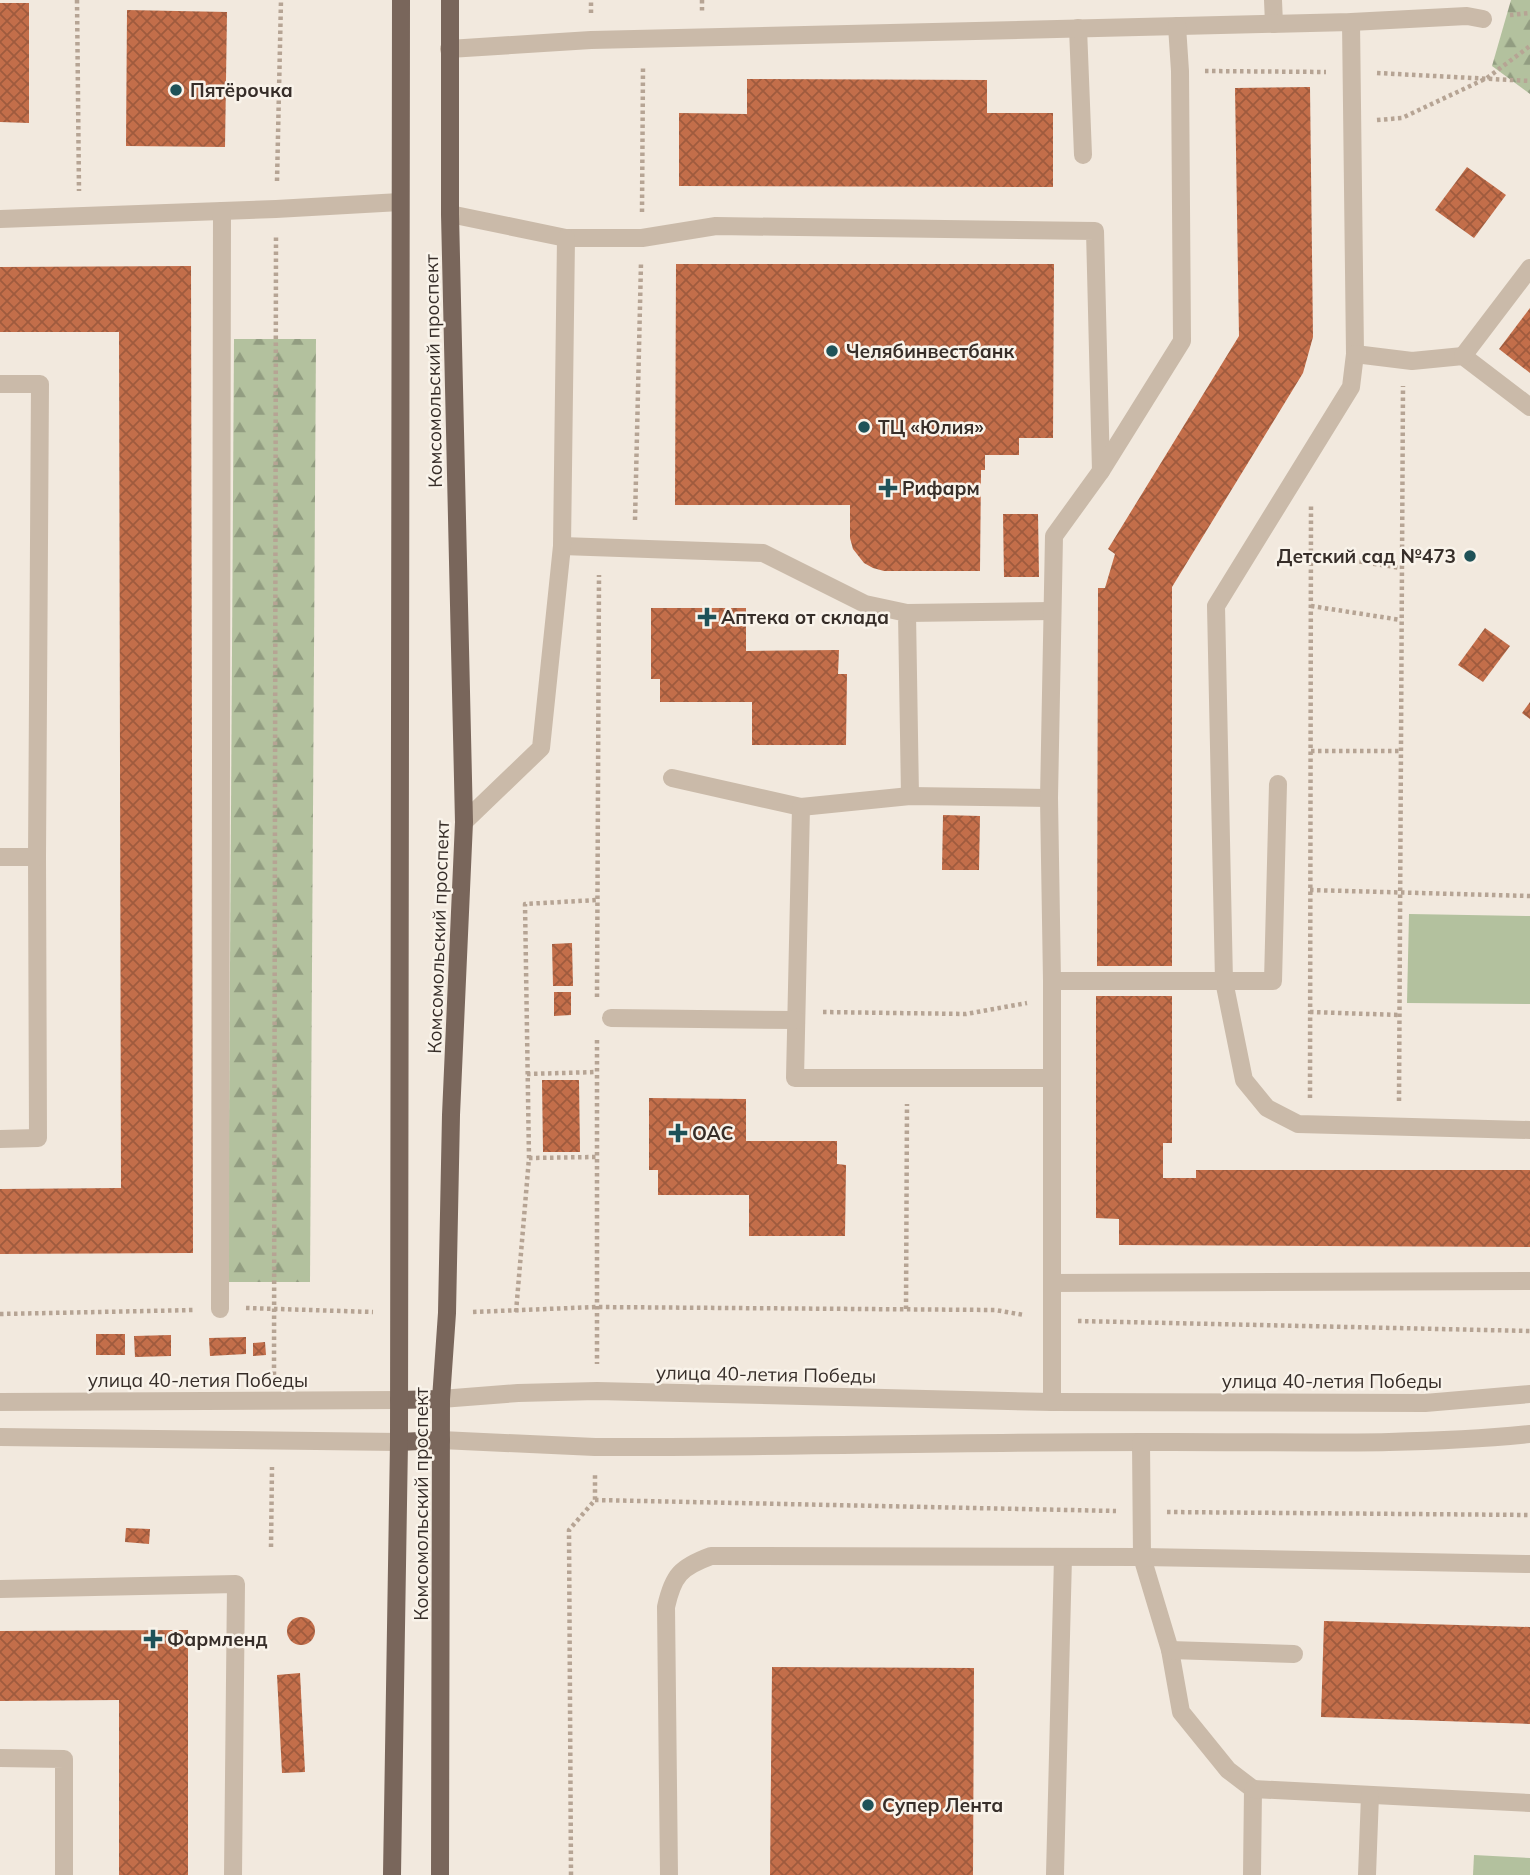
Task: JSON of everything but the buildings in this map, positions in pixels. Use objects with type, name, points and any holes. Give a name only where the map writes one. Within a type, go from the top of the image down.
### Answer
[{"type":"main road","name":"Комсомольский проспект","points":[[392,1875],[399,1442],[401,0]]},
{"type":"main road","name":"Комсомольский проспект","points":[[440,1875],[441,1399],[447,1313],[451,1115],[464,822],[450,214],[450,0]]},
{"type":"main road","name":"улица 40-летия Победы","points":[[399,1400],[441,1399]]},
{"type":"main road","points":[[399,1442],[441,1440]]},
{"type":"street","points":[[1273,0],[1274,24]]},
{"type":"street","points":[[449,49],[643,38],[1351,22],[1474,11]]},
{"type":"street","points":[[1351,22],[1355,354],[1351,387],[1216,606],[1224,981],[1244,1080],[1267,1108],[1298,1124],[1530,1130]]},
{"type":"street","points":[[1052,1402],[1049,798],[1054,536],[1101,471],[1182,341],[1180,71],[1177,26]]},
{"type":"street","points":[[1078,28],[1083,155]]},
{"type":"street","points":[[0,219],[400,202]]},
{"type":"street","points":[[220,1309],[222,211]]},
{"type":"street","points":[[450,214],[566,238],[642,238],[716,226],[1095,231],[1101,471]]},
{"type":"street","points":[[464,822],[541,748],[562,545],[566,238]]},
{"type":"street","points":[[1463,356],[1530,268]]},
{"type":"street","points":[[1355,354],[1403,360],[1463,356],[1530,407]]},
{"type":"street","points":[[0,384],[40,384],[38,1139],[0,1139]]},
{"type":"street","points":[[562,545],[763,553],[865,604],[907,613],[1051,611]]},
{"type":"street","points":[[907,613],[910,796]]},
{"type":"street","points":[[672,778],[801,807],[910,796],[1049,798]]},
{"type":"street","points":[[1052,989],[1273,981],[1278,784]]},
{"type":"street","points":[[801,807],[795,1078],[1052,1078]]},
{"type":"street","points":[[0,857],[37,858]]},
{"type":"street","points":[[611,1018],[796,1016]]},
{"type":"street","points":[[1053,1283],[1530,1281]]},
{"type":"street","name":"улица 40-летия Победы","points":[[441,1399],[597,1391],[1052,1402],[1425,1403],[1530,1394]]},
{"type":"street","name":"улица 40-летия Победы","points":[[0,1402],[399,1400]]},
{"type":"street","points":[[441,1440],[595,1447],[1408,1442],[1530,1434]]},
{"type":"street","points":[[0,1437],[399,1442]]},
{"type":"street","points":[[1140,1442],[1142,1556],[1170,1650],[1181,1712],[1228,1770],[1253,1789],[1530,1803]]},
{"type":"street","points":[[669,1875],[666,1607],[670,1588],[678,1573],[692,1563],[711,1556],[1142,1556],[1530,1564]]},
{"type":"street","points":[[1055,1874],[1062,1557]]},
{"type":"street","points":[[0,1589],[236,1584],[233,1875]]},
{"type":"street","points":[[1170,1650],[1294,1654]]},
{"type":"street","points":[[0,1758],[64,1759],[64,1875]]},
{"type":"street","points":[[1251,1875],[1253,1789]]},
{"type":"street","points":[[1367,1875],[1370,1795]]},
{"type":"path","points":[[76,0],[79,216]]},
{"type":"path","points":[[273,1400],[276,209],[281,0]]},
{"type":"path","points":[[597,1006],[600,547],[634,527],[642,238],[643,38]]},
{"type":"path","points":[[1352,121],[1402,118],[1488,78],[1530,46]]},
{"type":"path","points":[[1399,1125],[1403,360]]},
{"type":"path","points":[[1310,1124],[1311,502]]},
{"type":"path","points":[[1311,554],[1401,568]]},
{"type":"path","points":[[1311,606],[1401,620]]},
{"type":"path","points":[[1311,751],[1400,751]]},
{"type":"path","points":[[1277,888],[1530,896]]},
{"type":"path","points":[[516,1312],[529,1158],[525,904],[597,900]]},
{"type":"path","points":[[796,1016],[967,1014],[1052,989]]},
{"type":"path","points":[[1310,1012],[1399,1015]]},
{"type":"path","points":[[597,1032],[597,1391]]},
{"type":"path","points":[[527,1074],[596,1072]]},
{"type":"path","points":[[906,1309],[907,1078]]},
{"type":"path","points":[[529,1158],[596,1157]]},
{"type":"path","points":[[447,1313],[595,1307],[995,1310],[1053,1320],[1530,1331]]},
{"type":"path","points":[[271,1547],[273,1440]]},
{"type":"path","points":[[571,1875],[569,1530],[595,1500],[595,1447]]},
{"type":"path","points":[[595,1500],[1141,1511],[1530,1515]]},
{"type":"green space","points":[[1511,0],[1530,0],[1530,94],[1492,66]]},
{"type":"green space","points":[[234,339],[316,339],[310,1282],[228,1282]]},
{"type":"green space","points":[[1409,914],[1530,916],[1530,1004],[1407,1003]]},
{"type":"green space","points":[[1474,1855],[1530,1858],[1530,1875],[1473,1875]]},
{"type":"place","name":"Пятёрочка","points":[[176,90]]},
{"type":"place","name":"Челябинвестбанк","points":[[832,351]]},
{"type":"place","name":"ТЦ «Юлия»","points":[[864,427]]},
{"type":"place","name":"Рифарм","points":[[888,488]]},
{"type":"place","name":"Детский сад №473","points":[[1470,556]]},
{"type":"place","name":"Аптека от склада","points":[[707,617]]},
{"type":"place","name":"ОАС","points":[[678,1133]]},
{"type":"place","name":"Фармленд","points":[[153,1639]]},
{"type":"place","name":"Супер Лента","points":[[868,1805]]}]
